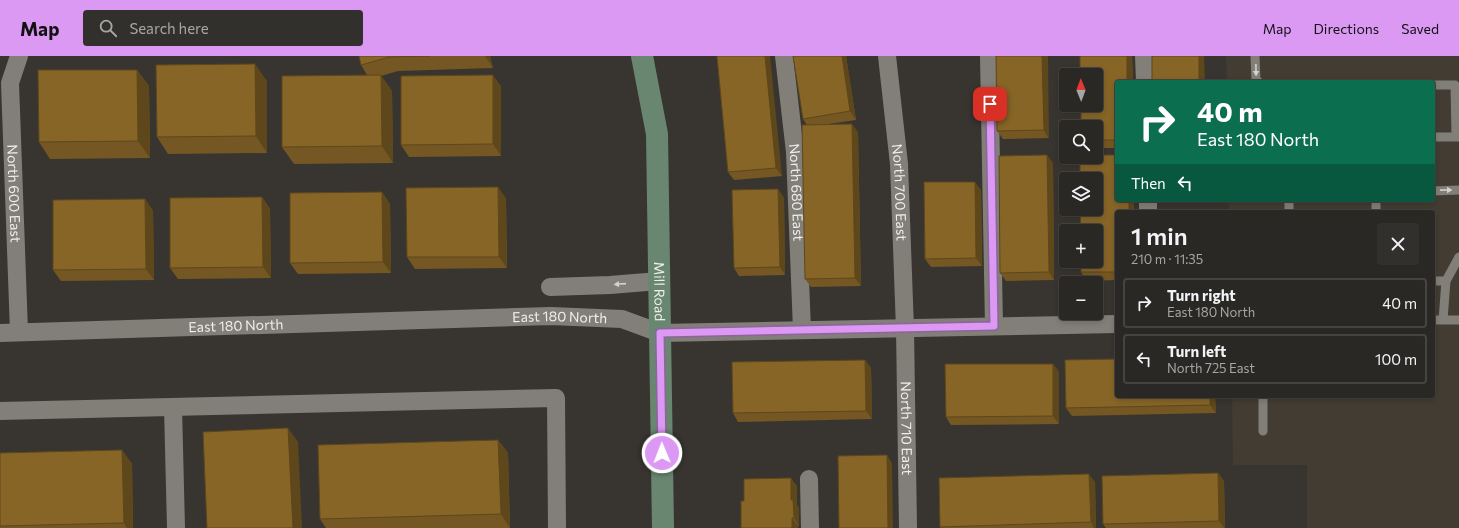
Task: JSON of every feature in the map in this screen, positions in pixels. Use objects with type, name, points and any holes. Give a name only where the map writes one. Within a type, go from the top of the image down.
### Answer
[{"type":"main road","name":"Mill Road","points":[[642,56],[656,134],[663,528]]},
{"type":"street","name":"North 600 East","points":[[19,56],[10,83],[7,159],[19,332]]},
{"type":"street","name":"North 680 East","points":[[784,56],[795,152],[802,330]]},
{"type":"street","name":"North 700 East","points":[[887,56],[899,164],[905,329]]},
{"type":"street","points":[[989,56],[994,326]]},
{"type":"street","points":[[1144,56],[1145,80]]},
{"type":"street","points":[[550,287],[610,285],[659,281]]},
{"type":"street","name":"East 180 North","points":[[0,333],[572,316],[622,319],[660,333],[1115,324]]},
{"type":"street","name":"North 710 East","points":[[905,329],[908,528]]},
{"type":"street","points":[[0,411],[556,398],[557,528]]},
{"type":"street","points":[[173,407],[176,528]]},
{"type":"street","points":[[809,479],[810,528]]},
{"type":"lane","points":[[1255,56],[1256,80]]},
{"type":"lane","points":[[1435,85],[1455,85],[1457,137],[1435,137]]},
{"type":"lane","points":[[1435,190],[1459,190]]},
{"type":"lane","points":[[1443,320],[1446,281],[1459,257]]},
{"type":"lane","points":[[1435,281],[1446,281]]},
{"type":"lane","points":[[1435,320],[1459,320]]},
{"type":"lane","points":[[1263,398],[1263,431]]},
{"type":"shaded area","points":[[1226,56],[1459,56],[1459,528],[1307,528],[1307,465],[1233,465],[1232,398],[1435,398],[1435,210],[1229,210],[1229,202],[1435,202],[1435,80],[1227,80]]},
{"type":"building","points":[[359,56],[430,56],[389,57],[361,65]]},
{"type":"building","points":[[717,56],[765,56],[776,168],[728,172]]},
{"type":"building","points":[[793,56],[842,56],[850,111],[803,119]]},
{"type":"building","points":[[996,56],[1042,56],[1044,130],[997,131]]},
{"type":"building","points":[[1080,56],[1127,56],[1127,80],[1115,80],[1115,140],[1103,140],[1103,120],[1081,120],[1081,112],[1103,112],[1103,68],[1080,68]]},
{"type":"building","points":[[1152,56],[1199,56],[1199,80],[1152,80]]},
{"type":"building","points":[[255,64],[256,136],[157,137],[156,65]]},
{"type":"building","points":[[38,70],[137,70],[138,141],[39,142]]},
{"type":"building","points":[[381,75],[382,146],[282,147],[282,76]]},
{"type":"building","points":[[493,75],[493,144],[401,145],[401,76]]},
{"type":"building","points":[[852,124],[855,278],[805,279],[802,125]]},
{"type":"building","points":[[1047,155],[1049,272],[1000,273],[999,156]]},
{"type":"building","points":[[1103,155],[1115,155],[1115,202],[1129,202],[1129,210],[1115,210],[1115,272],[1081,272],[1081,268],[1103,268],[1103,224],[1081,224],[1080,216],[1103,216],[1103,172],[1080,172],[1080,164],[1103,164]]},
{"type":"building","points":[[924,182],[975,182],[976,258],[925,259]]},
{"type":"building","points":[[498,187],[499,257],[407,257],[406,188]]},
{"type":"building","points":[[778,189],[780,267],[734,268],[732,190]]},
{"type":"building","points":[[382,192],[383,262],[290,263],[290,193]]},
{"type":"building","points":[[262,197],[263,267],[170,268],[170,198]]},
{"type":"building","points":[[145,199],[146,269],[53,270],[53,200]]},
{"type":"building","points":[[1115,359],[1115,398],[1210,398],[1210,405],[1066,408],[1065,360]]},
{"type":"building","points":[[865,360],[866,411],[733,413],[732,362]]},
{"type":"building","points":[[945,364],[1053,364],[1053,416],[946,417]]},
{"type":"building","points":[[288,428],[293,528],[207,528],[203,432]]},
{"type":"building","points":[[498,440],[501,514],[320,519],[318,445]]},
{"type":"building","points":[[122,450],[124,523],[0,526],[0,453]]},
{"type":"building","points":[[887,455],[888,528],[839,528],[838,456]]},
{"type":"building","points":[[1218,473],[1219,521],[1103,524],[1102,476]]},
{"type":"building","points":[[1089,474],[1091,522],[940,527],[939,478]]},
{"type":"building","points":[[791,478],[791,500],[793,500],[794,518],[792,518],[792,528],[741,528],[741,501],[744,501],[744,479]]},
{"type":"route","points":[[662,453],[660,333],[994,326],[990,104]]}]
